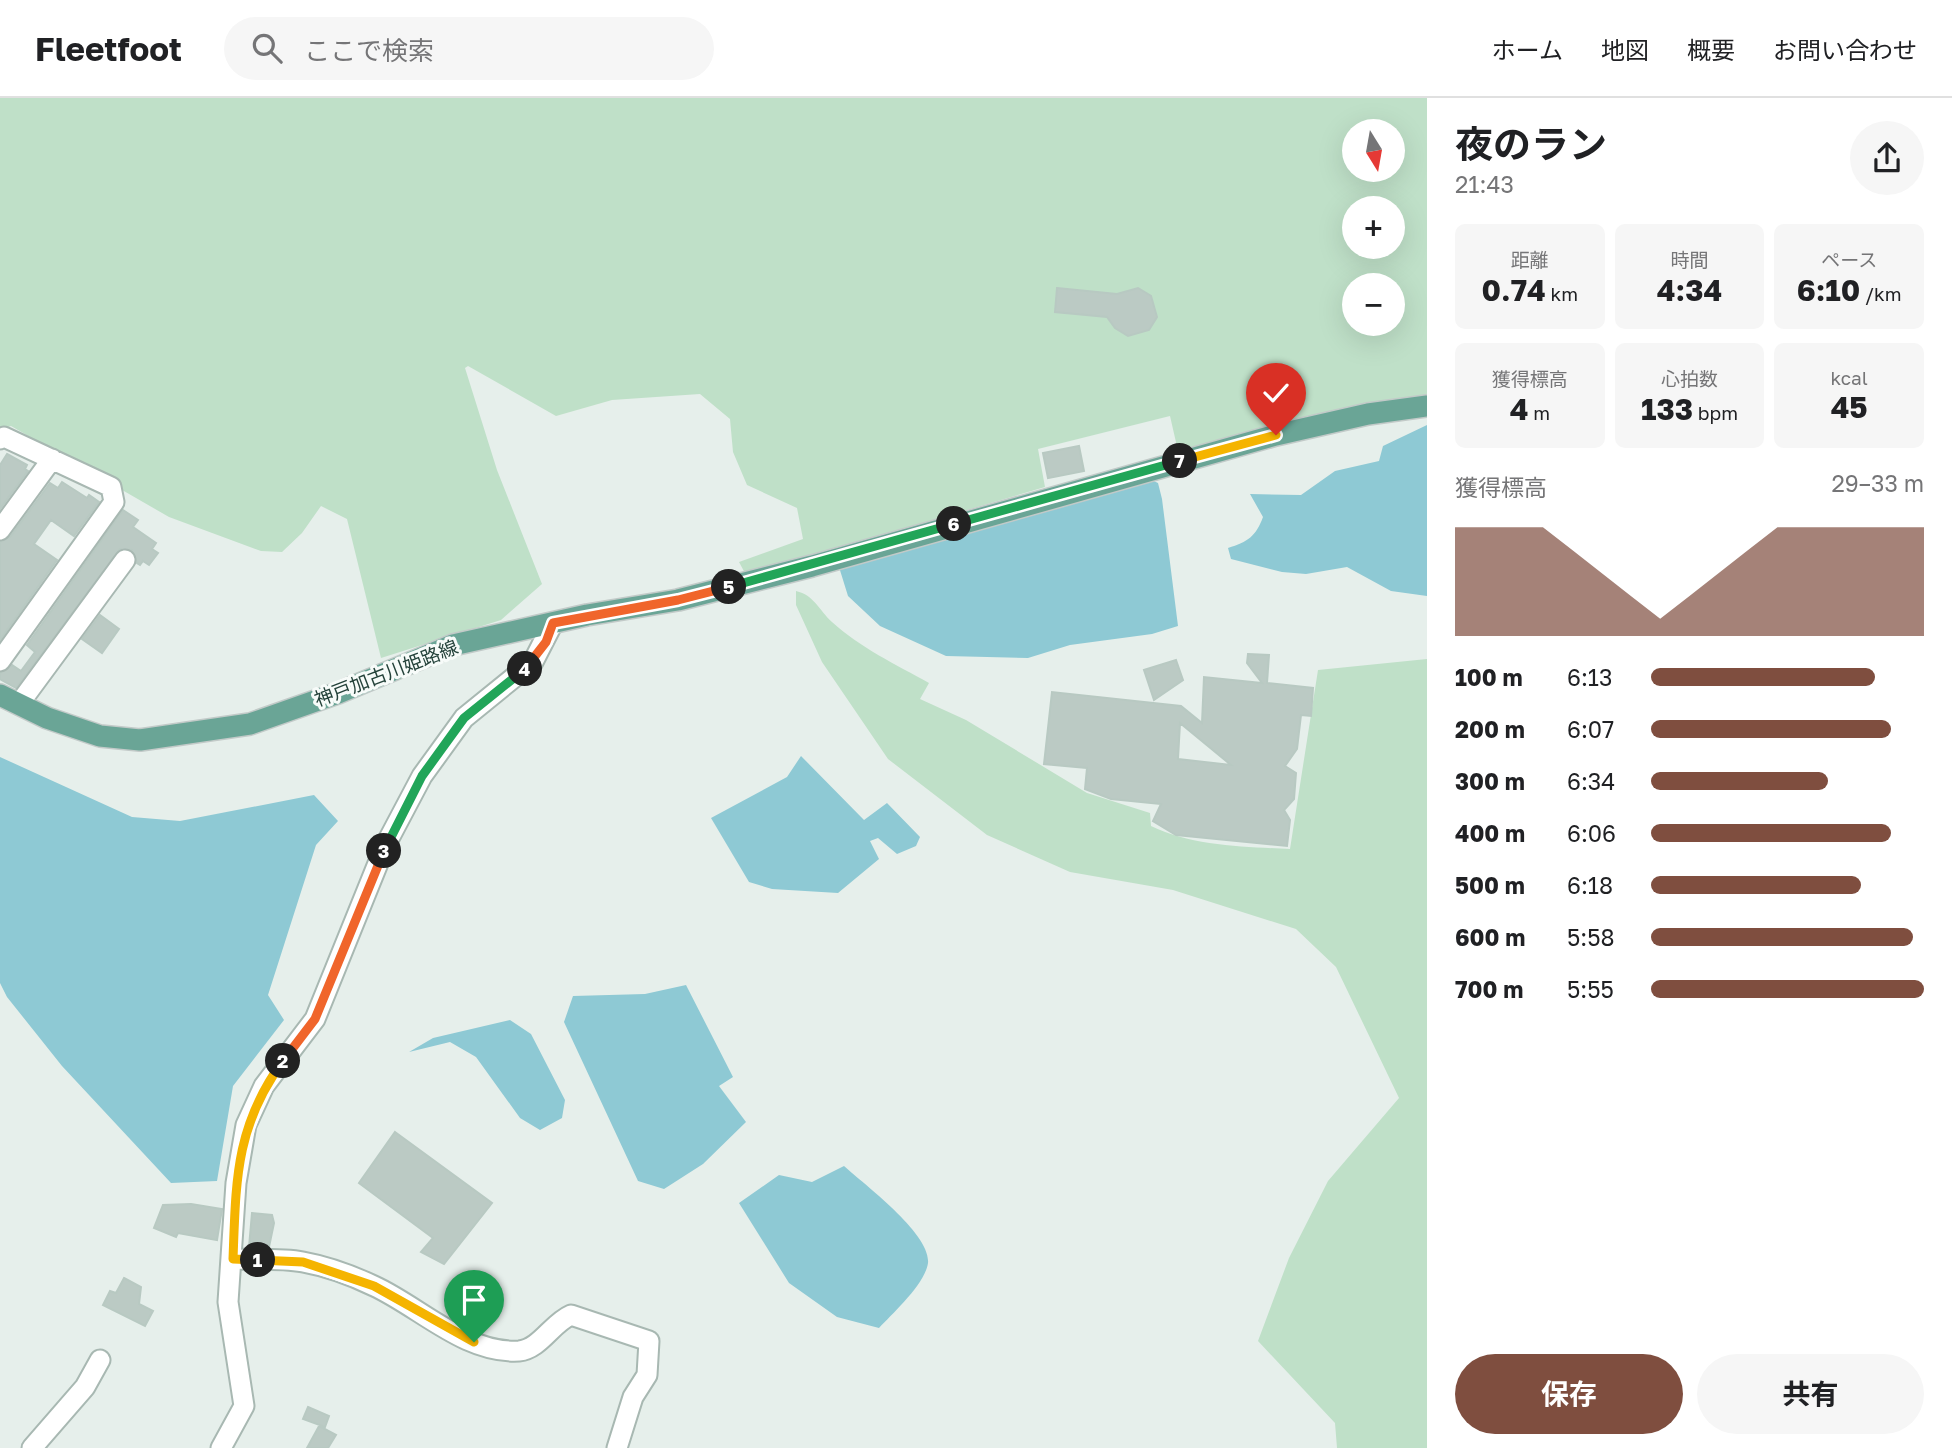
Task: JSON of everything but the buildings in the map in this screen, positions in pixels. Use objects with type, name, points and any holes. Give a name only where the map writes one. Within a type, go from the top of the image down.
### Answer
[{"type":"main road","name":"神戸加古川姫路線","points":[[10,699],[47,718],[100,736],[140,740],[189,735],[250,724],[338,693],[453,645],[678,600],[812,566],[1276,435],[1368,414],[1427,406]]},
{"type":"street","points":[[0,439],[4,437],[111,487],[114,502],[0,661]]},
{"type":"street","points":[[0,530],[52,459]]},
{"type":"street","points":[[10,699],[125,559]]},
{"type":"street","points":[[221,1448],[244,1406],[228,1302],[233,1259],[236,1183],[246,1125],[264,1086],[315,1019],[386,846],[422,776],[464,718],[533,662],[553,623]]},
{"type":"street","points":[[233,1259],[303,1262],[362,1282],[474,1342],[499,1348],[520,1351],[532,1347],[559,1320],[571,1315],[649,1340],[646,1375],[633,1397],[617,1448]]},
{"type":"street","points":[[32,1448],[85,1387],[100,1360]]},
{"type":"green space","points":[[0,98],[1427,98],[1427,398],[1345,410],[1178,451],[1170,416],[1038,449],[1045,487],[746,575],[739,562],[803,539],[797,508],[747,485],[733,452],[730,419],[700,394],[612,400],[556,416],[468,366],[465,368],[497,470],[542,584],[501,620],[381,658],[347,519],[321,506],[302,533],[282,552],[261,551],[169,517],[11,426],[0,430]]},
{"type":"green space","points":[[796,591],[812,599],[832,622],[854,640],[929,683],[920,699],[966,720],[1087,793],[1150,813],[1151,826],[1184,838],[1219,844],[1290,849],[1318,670],[1427,659],[1427,1448],[1337,1448],[1335,1423],[1258,1341],[1289,1258],[1328,1181],[1399,1098],[1336,967],[1296,929],[1173,890],[1070,872],[987,835],[888,759],[822,662],[796,605]]},
{"type":"water","points":[[1427,425],[1427,596],[1391,591],[1347,567],[1306,574],[1282,572],[1231,559],[1228,548],[1250,537],[1263,517],[1250,494],[1301,495],[1335,471],[1379,461],[1383,446]]},
{"type":"water","points":[[1147,478],[1158,483],[1162,499],[1178,626],[1152,634],[1070,645],[1028,658],[946,656],[880,626],[848,596],[839,567]]},
{"type":"water","points":[[801,756],[864,820],[887,803],[920,837],[916,846],[897,854],[878,838],[870,841],[879,859],[838,893],[772,889],[749,882],[711,818],[787,777]]},
{"type":"water","points":[[0,757],[132,817],[180,821],[314,795],[338,821],[316,845],[268,995],[284,1020],[233,1086],[217,1181],[171,1183],[62,1066],[7,997],[0,983]]},
{"type":"water","points":[[686,985],[733,1077],[719,1086],[746,1122],[703,1164],[664,1189],[638,1181],[564,1022],[573,996],[645,994]]},
{"type":"water","points":[[510,1020],[531,1034],[565,1100],[562,1118],[540,1130],[520,1118],[476,1057],[450,1042],[409,1052],[433,1038]]},
{"type":"water","points":[[844,1166],[895,1211],[919,1238],[926,1251],[928,1263],[921,1280],[879,1328],[837,1317],[789,1283],[739,1203],[779,1175],[812,1182]]},
{"type":"route","points":[[474,1342],[374,1286],[303,1262],[233,1259],[236,1183],[246,1125],[264,1086],[315,1019],[386,846],[422,776],[464,718],[533,662],[546,642],[553,623],[678,600],[812,566],[1036,500],[1276,435]]}]
